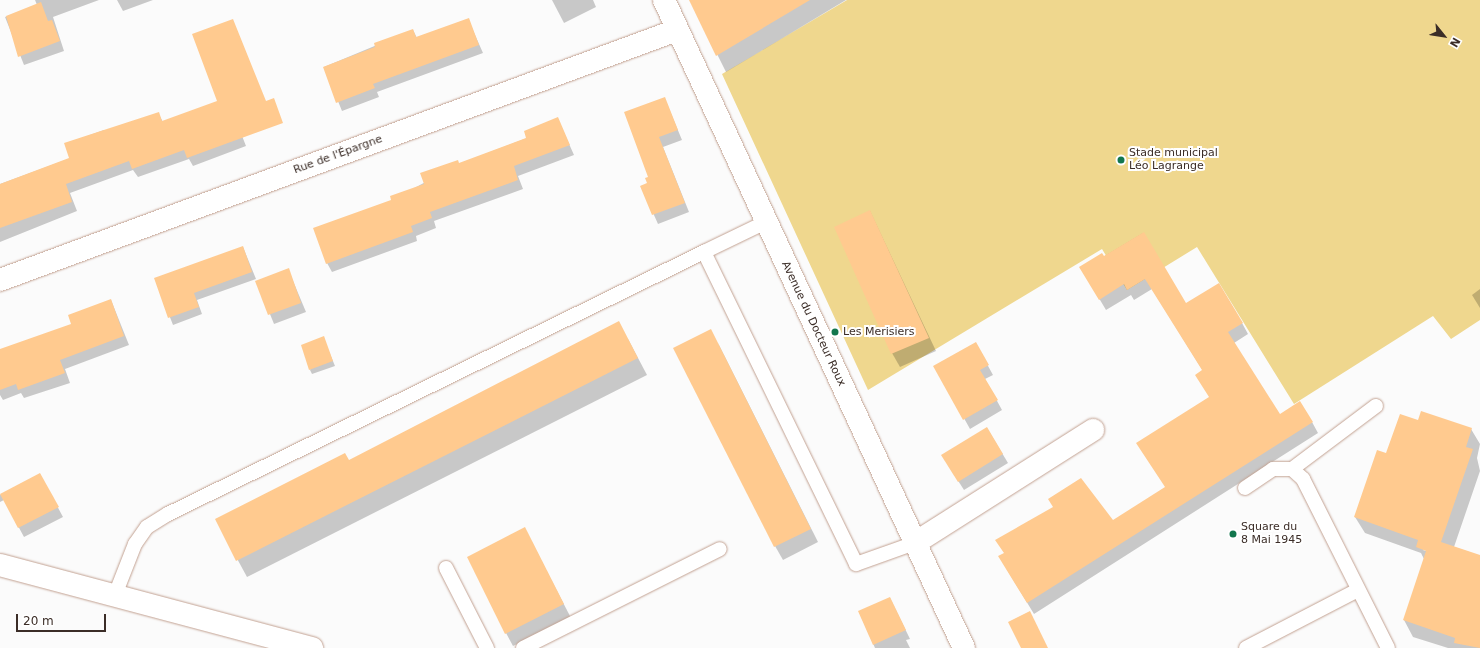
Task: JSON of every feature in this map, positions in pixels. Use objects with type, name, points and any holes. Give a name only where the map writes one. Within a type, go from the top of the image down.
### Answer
[{"type":"street","name":"Avenue du Docteur Roux","points":[[664,0],[964,648]]},
{"type":"street","name":"Rue de l'Épargne","points":[[0,280],[677,30]]},
{"type":"street","points":[[915,543],[1093,430]]},
{"type":"street","points":[[0,565],[312,648]]},
{"type":"lane","points":[[115,595],[135,544],[147,527],[168,514],[766,222]]},
{"type":"lane","points":[[704,252],[856,564],[915,543]]},
{"type":"lane","points":[[1246,488],[1273,469],[1292,469],[1376,406]]},
{"type":"lane","points":[[1292,469],[1303,479],[1388,648]]},
{"type":"lane","points":[[523,648],[720,549]]},
{"type":"lane","points":[[446,568],[487,648]]},
{"type":"lane","points":[[1246,648],[1358,590]]},
{"type":"shaded area","name":"Stade municipal Léo Lagrange","points":[[847,0],[1480,0],[1480,320],[1451,339],[1433,316],[1294,404],[1197,247],[1127,290],[1102,249],[868,390],[722,74]]},
{"type":"building","points":[[689,0],[810,0],[716,56]]},
{"type":"building","points":[[41,2],[48,21],[52,20],[60,41],[18,57],[6,16]]},
{"type":"building","points":[[469,18],[479,45],[373,84],[375,88],[336,103],[323,67],[375,47],[374,43],[413,29],[416,37]]},
{"type":"building","points":[[233,19],[266,101],[274,98],[283,123],[187,158],[184,150],[132,169],[129,161],[66,184],[72,202],[0,228],[0,184],[69,158],[64,143],[159,112],[162,121],[217,101],[192,34]]},
{"type":"building","points":[[665,97],[678,130],[659,137],[685,203],[652,215],[640,186],[647,183],[645,178],[648,177],[624,112]]},
{"type":"building","points":[[558,117],[570,145],[514,166],[518,180],[430,212],[432,218],[411,226],[413,232],[326,264],[313,228],[391,200],[390,196],[424,184],[420,173],[458,160],[459,163],[526,138],[524,131]]},
{"type":"building","points":[[870,210],[929,338],[891,354],[834,227]]},
{"type":"building","points":[[1144,232],[1186,303],[1219,283],[1243,323],[1228,332],[1280,414],[1300,401],[1313,422],[1027,603],[998,556],[1004,553],[995,540],[1053,507],[1048,499],[1081,478],[1113,520],[1165,487],[1136,443],[1209,397],[1195,375],[1202,370],[1145,279],[1127,290],[1124,284],[1099,300],[1079,267],[1102,253],[1104,256]]},
{"type":"building","points":[[243,246],[252,272],[194,293],[199,307],[168,318],[154,278]]},
{"type":"building","points":[[289,268],[301,303],[268,315],[255,281]]},
{"type":"building","points":[[111,299],[124,336],[60,360],[65,373],[18,390],[16,384],[0,390],[0,349],[71,324],[68,315]]},
{"type":"building","points":[[619,321],[638,358],[236,561],[215,519],[345,453],[349,460]]},
{"type":"building","points":[[711,329],[811,529],[774,547],[673,348]]},
{"type":"building","points":[[324,336],[333,361],[309,370],[301,345]]},
{"type":"building","points":[[976,342],[989,365],[980,370],[998,400],[963,420],[933,366]]},
{"type":"building","points":[[1421,411],[1472,428],[1466,447],[1473,449],[1441,542],[1480,555],[1480,648],[1454,643],[1455,638],[1403,620],[1426,551],[1416,547],[1418,540],[1354,517],[1377,450],[1386,453],[1400,414],[1418,420]]},
{"type":"building","points":[[987,427],[1003,454],[958,482],[941,455]]},
{"type":"building","points":[[40,473],[59,507],[18,528],[0,494]]},
{"type":"building","points":[[525,527],[564,604],[505,634],[467,557]]},
{"type":"building","points":[[890,597],[906,630],[873,645],[858,611]]},
{"type":"building","points":[[1030,611],[1048,648],[1021,648],[1008,622]]},
{"type":"place","name":"Stade municipal Léo Lagrange","points":[[1121,160]]},
{"type":"place","name":"Les Merisiers","points":[[835,332]]},
{"type":"place","name":"Square du 8 Mai 1945","points":[[1233,534]]}]
